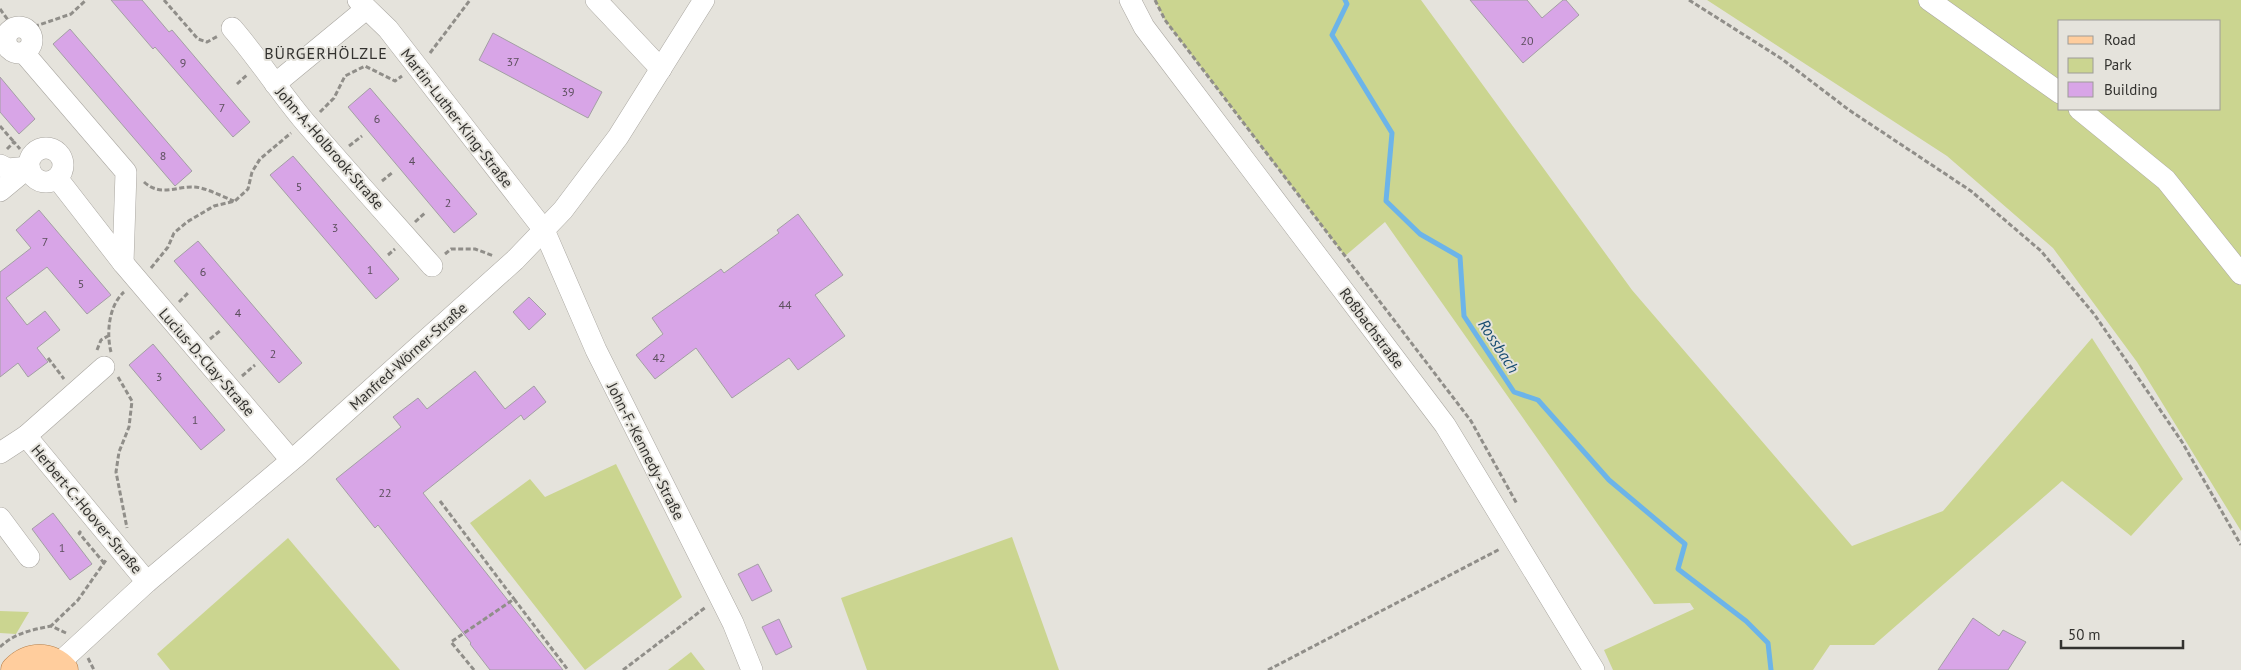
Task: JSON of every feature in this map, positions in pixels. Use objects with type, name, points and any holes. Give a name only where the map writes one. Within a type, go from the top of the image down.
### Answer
[{"type":"main road","points":[[15,670],[29,660],[39,658],[49,660],[61,667]]},
{"type":"main road","points":[[0,663],[10,670]]},
{"type":"street","points":[[596,0],[661,69]]},
{"type":"street","name":"Manfred-Wörner-Straße","points":[[61,667],[147,582],[291,460],[507,267],[544,230],[586,183],[704,0]]},
{"type":"street","name":"Roßbachstraße","points":[[1130,0],[1144,26],[1445,425],[1594,670]]},
{"type":"street","points":[[1929,0],[2058,92]]},
{"type":"street","name":"Martin-Luther-King-Straße","points":[[275,84],[362,5],[388,29],[544,230]]},
{"type":"street","name":"John-A.-Holbrook-Straße","points":[[232,28],[261,62],[275,84],[305,122],[432,266]]},
{"type":"street","points":[[20,29],[8,35],[6,43],[15,53],[24,53],[126,172],[123,263]]},
{"type":"street","points":[[2080,110],[2166,180],[2241,274]]},
{"type":"street","points":[[0,191],[29,167],[32,156],[41,149],[52,149],[57,152],[63,162],[57,178],[47,182],[42,182],[33,176],[29,167]]},
{"type":"street","points":[[0,165],[8,169],[29,167]]},
{"type":"street","name":"Lucius-D.-Clay-Straße","points":[[57,178],[137,280],[291,460]]},
{"type":"street","name":"John-F.-Kennedy-Straße","points":[[544,230],[596,350],[720,596],[752,670]]},
{"type":"street","name":"Herbert-C.-Hoover-Straße","points":[[0,453],[26,436],[75,392],[111,366]]},
{"type":"street","name":"Herbert-C.-Hoover-Straße","points":[[26,436],[147,582]]},
{"type":"street","points":[[0,518],[29,557]]},
{"type":"path","points":[[0,9],[20,29],[70,14],[86,0]]},
{"type":"path","points":[[164,0],[198,39],[207,42],[232,28]]},
{"type":"path","points":[[0,647],[10,638],[51,626],[78,600],[116,544],[127,532],[116,472],[119,452],[128,427],[132,401],[111,366],[108,343],[110,319],[119,297],[156,263],[168,247],[174,233],[187,222],[214,206],[235,202],[248,190],[252,172],[260,159],[305,122],[323,111],[334,98],[345,76],[364,66],[394,81],[432,52],[470,0]]},
{"type":"path","points":[[1689,0],[1782,59],[1849,110],[1971,191],[2041,251],[2094,314],[2182,442],[2241,545]]},
{"type":"path","points":[[0,126],[14,142]]},
{"type":"path","points":[[126,172],[139,178],[152,189],[202,188],[235,202]]},
{"type":"path","points":[[432,266],[450,249],[475,249],[493,256],[507,267]]},
{"type":"path","points":[[48,358],[75,392]]},
{"type":"path","points":[[440,501],[568,670]]},
{"type":"path","points":[[79,533],[104,563]]},
{"type":"path","points":[[1268,670],[1516,541]]},
{"type":"path","points":[[623,670],[720,596]]},
{"type":"path","points":[[474,670],[451,642],[514,599]]},
{"type":"path","points":[[51,626],[66,632]]},
{"type":"green space","points":[[1155,0],[1421,0],[1632,290],[1852,546],[1943,511],[2092,338],[2183,479],[2131,536],[2062,481],[1874,645],[1830,645],[1813,670],[1613,670],[1604,650],[1694,609],[1690,603],[1654,604],[1385,222],[1345,256],[1165,20]]},
{"type":"green space","points":[[1707,0],[2241,0],[2241,531],[2137,362],[2053,248],[1947,156]]},
{"type":"green space","points":[[616,464],[682,597],[585,670],[470,523],[530,479],[545,497]]},
{"type":"green space","points":[[1012,537],[1059,670],[867,670],[841,598]]},
{"type":"green space","points":[[288,538],[400,670],[170,670],[157,654]]},
{"type":"green space","points":[[0,611],[29,612],[16,634],[0,633]]},
{"type":"green space","points":[[691,652],[705,670],[668,670]]},
{"type":"building","points":[[111,0],[142,0],[169,32],[172,30],[250,122],[233,137],[155,47],[153,49]]},
{"type":"building","points":[[1470,0],[1527,0],[1542,18],[1563,0],[1566,0],[1579,15],[1523,63]]},
{"type":"building","points":[[70,29],[192,171],[175,186],[53,44]]},
{"type":"building","points":[[493,33],[602,92],[588,118],[479,60]]},
{"type":"building","points":[[0,77],[35,119],[19,134],[0,112]]},
{"type":"building","points":[[370,88],[477,214],[454,233],[348,107]]},
{"type":"building","points":[[293,156],[399,279],[376,299],[270,175]]},
{"type":"building","points":[[39,210],[111,295],[87,314],[47,267],[6,298],[27,325],[45,311],[60,330],[37,348],[48,362],[28,377],[18,363],[0,377],[0,272],[31,248],[16,230]]},
{"type":"building","points":[[798,214],[843,275],[815,295],[845,336],[798,370],[789,358],[732,398],[696,348],[655,379],[636,355],[663,334],[652,318],[721,269],[724,273],[779,233],[777,230]]},
{"type":"building","points":[[198,241],[302,363],[279,383],[174,261]]},
{"type":"building","points":[[529,297],[546,314],[529,330],[513,312]]},
{"type":"building","points":[[153,344],[225,430],[201,450],[129,365]]},
{"type":"building","points":[[475,371],[505,409],[534,386],[546,402],[524,420],[521,415],[423,493],[563,670],[490,670],[378,525],[375,528],[336,479],[401,427],[393,417],[418,398],[427,409]]},
{"type":"building","points":[[53,513],[92,564],[70,580],[32,529]]},
{"type":"building","points":[[758,564],[772,591],[752,601],[738,574]]},
{"type":"building","points":[[1973,618],[1999,636],[2003,630],[2026,642],[2008,670],[1938,670]]},
{"type":"building","points":[[779,619],[792,647],[776,655],[762,627]]},
{"type":"waterway","name":"Rossbach","points":[[1345,0],[1347,4],[1332,35],[1392,133],[1386,201],[1420,234],[1460,257],[1464,316],[1514,392],[1538,400],[1609,480],[1685,544],[1678,569],[1746,621],[1768,643],[1771,670]]},
{"type":"district","name":"BÜRGERHÖLZLE","points":[[326,53]]}]
